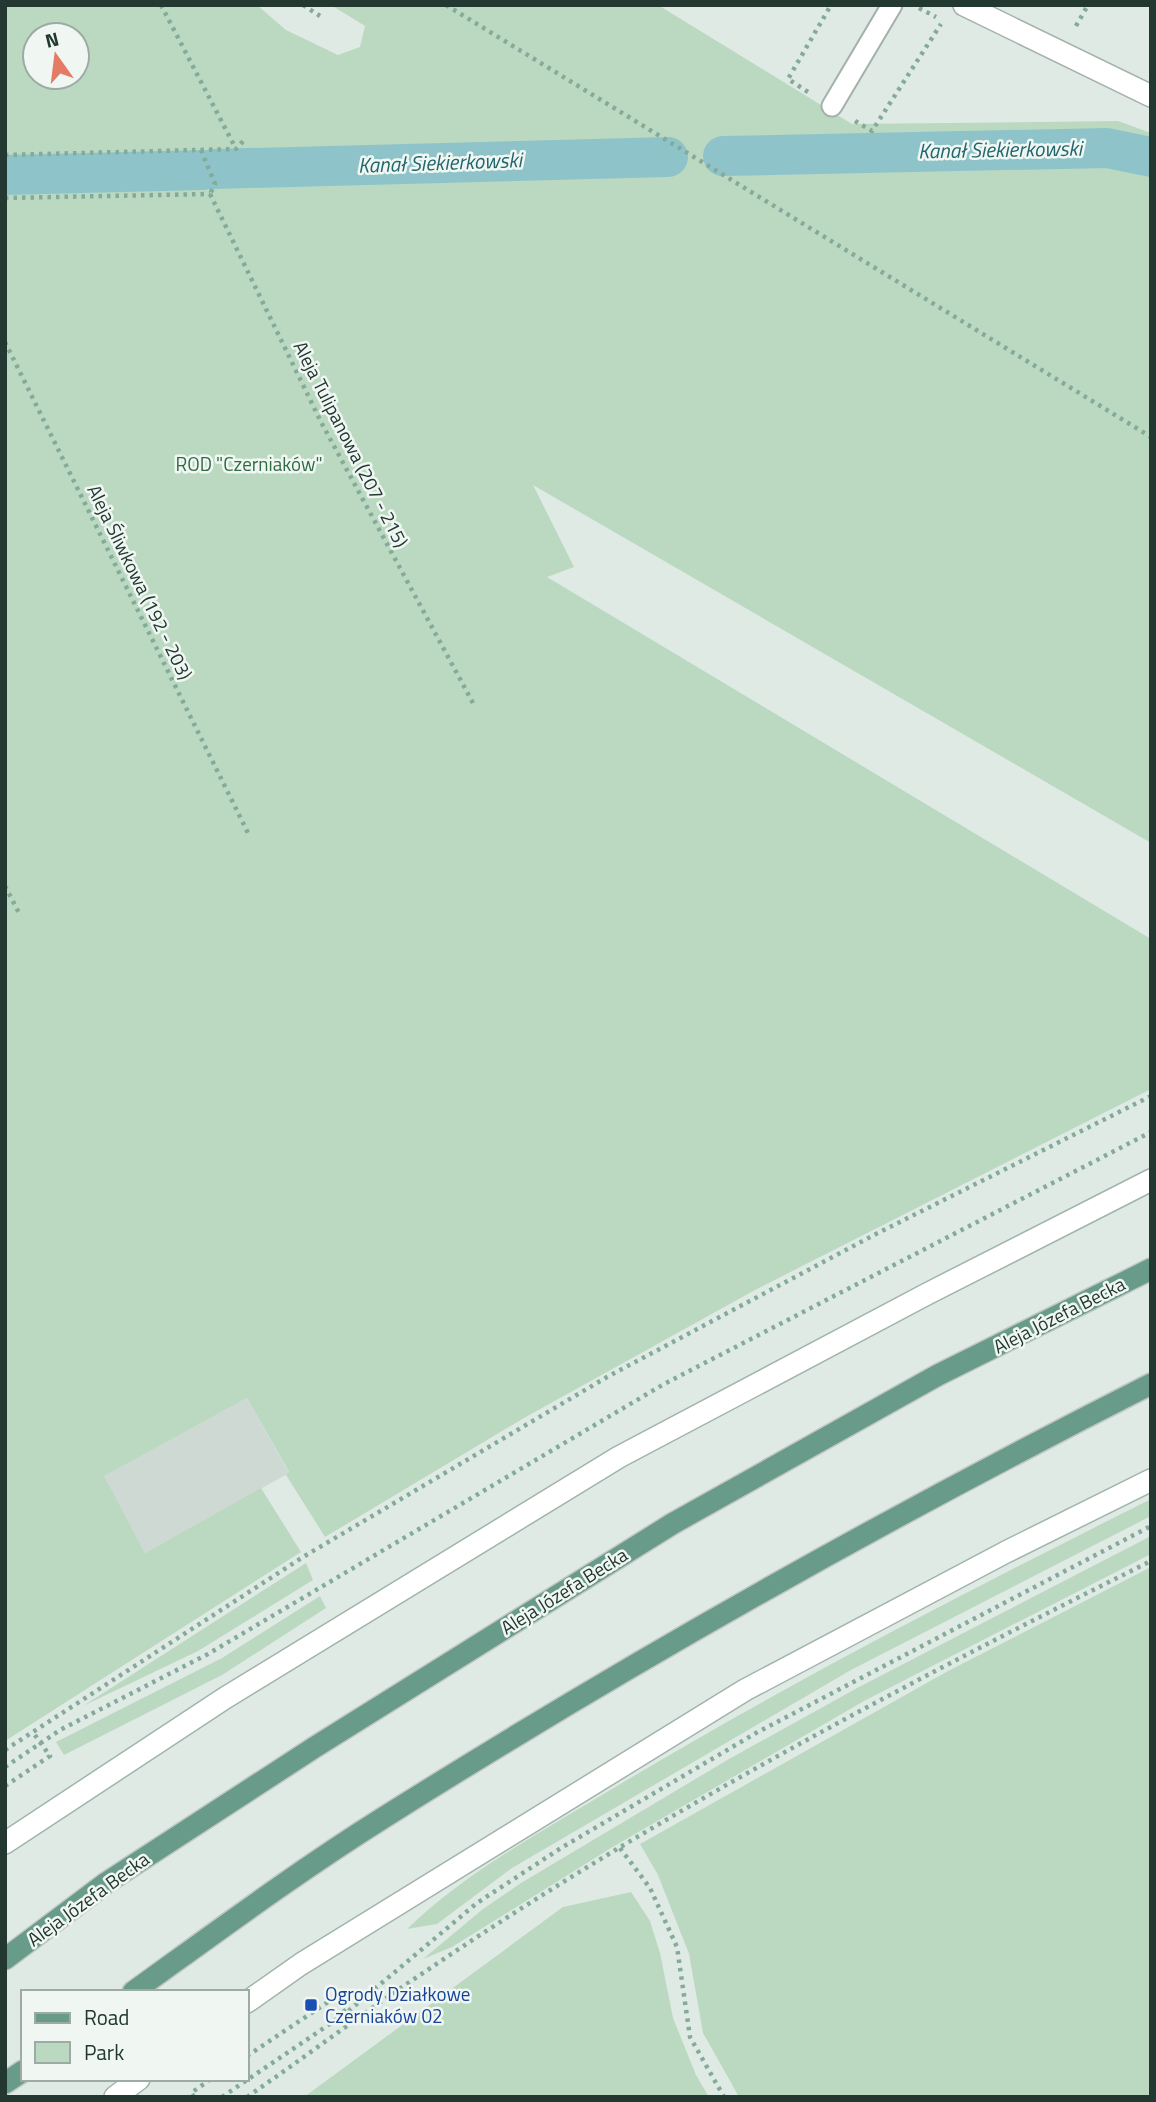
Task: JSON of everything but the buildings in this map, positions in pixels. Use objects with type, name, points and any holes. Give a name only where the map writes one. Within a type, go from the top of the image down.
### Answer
[{"type":"main road","points":[[964,5],[1151,96]]},
{"type":"main road","points":[[5,1843],[225,1698],[619,1457],[927,1294],[1151,1180]]},
{"type":"main road","name":"Aleja Józefa Becka","points":[[5,1959],[106,1883],[315,1747],[672,1524],[938,1375],[1151,1269]]},
{"type":"main road","points":[[136,1990],[380,1819],[714,1617],[988,1466],[1151,1384]]},
{"type":"main road","points":[[248,2001],[301,1964],[744,1690],[1006,1552],[1151,1480]]},
{"type":"main road","points":[[5,2083],[21,2072]]},
{"type":"main road","points":[[115,2097],[136,2081]]},
{"type":"lane","points":[[832,106],[892,5]]},
{"type":"path","points":[[161,5],[236,149]]},
{"type":"path","points":[[303,5],[320,16]]},
{"type":"path","points":[[446,5],[1151,437]]},
{"type":"path","points":[[915,5],[943,21]]},
{"type":"path","points":[[1071,34],[1088,5]]},
{"type":"path","points":[[5,155],[236,149],[246,138]]},
{"type":"path","points":[[5,198],[210,194],[215,184],[201,150]]},
{"type":"path","name":"Aleja Tulipanowa (207 - 215)","points":[[210,194],[321,422],[473,703]]},
{"type":"path","name":"Aleja Śliwkowa (192 - 203)","points":[[5,342],[250,835]]},
{"type":"path","points":[[5,886],[19,913]]},
{"type":"path","points":[[5,1750],[303,1557],[607,1377],[874,1235],[1151,1096]]},
{"type":"path","points":[[5,1767],[60,1730],[208,1654],[664,1384],[1151,1132]]},
{"type":"path","points":[[248,2079],[346,2013],[477,1903],[561,1848],[756,1733],[1151,1526]]},
{"type":"path","points":[[247,2097],[430,1968],[620,1848],[780,1753],[1151,1561]]},
{"type":"path","points":[[5,1786],[50,1756],[32,1731]]},
{"type":"path","points":[[620,1848],[650,1888],[677,1947],[690,2037],[724,2097]]},
{"type":"path","points":[[248,2055],[334,1997],[354,2024]]},
{"type":"path","points":[[185,2097],[192,2095],[209,2081]]},
{"type":"path","points":[[222,2097],[246,2081]]},
{"type":"shaded area","points":[[247,1398],[289,1473],[145,1553],[103,1476]]},
{"type":"green space","name":"ROD \"Czerniaków\"","points":[[5,5],[257,5],[286,30],[338,55],[360,47],[365,26],[331,5],[658,5],[852,124],[1118,121],[1151,133],[1151,843],[533,485],[574,567],[547,577],[1151,939],[1151,1089],[755,1290],[524,1418],[325,1537],[286,1475],[289,1472],[247,1398],[104,1476],[145,1553],[261,1488],[301,1552],[5,1741]]},
{"type":"green space","points":[[1151,1499],[1151,1516],[851,1670],[512,1868],[437,1924],[407,1929],[481,1869],[682,1748],[881,1638]]},
{"type":"green space","points":[[1151,1536],[1151,1554],[864,1701],[611,1848],[452,1947],[423,1959],[483,1909],[521,1883],[729,1759],[859,1687]]},
{"type":"green space","points":[[306,1563],[313,1580],[198,1651],[83,1706]]},
{"type":"green space","points":[[1151,1567],[1151,2097],[739,2097],[703,2033],[689,1954],[658,1875],[640,1844],[948,1671]]},
{"type":"green space","points":[[320,1596],[326,1608],[222,1675],[64,1755],[56,1742],[222,1658]]},
{"type":"green space","points":[[631,1892],[650,1921],[660,1953],[673,2018],[696,2075],[709,2097],[304,2097],[563,1907]]},
{"type":"waterway","name":"Kanał Siekierkowski","points":[[723,156],[1107,148],[1151,157]]},
{"type":"waterway","name":"Kanał Siekierkowski","points":[[213,169],[668,157]]},
{"type":"waterway","name":"Kanał Siekierkowski","points":[[5,175],[203,170]]},
{"type":"place","name":"Ogrody Działkowe Czerniaków 02","points":[[311,2005]]}]
